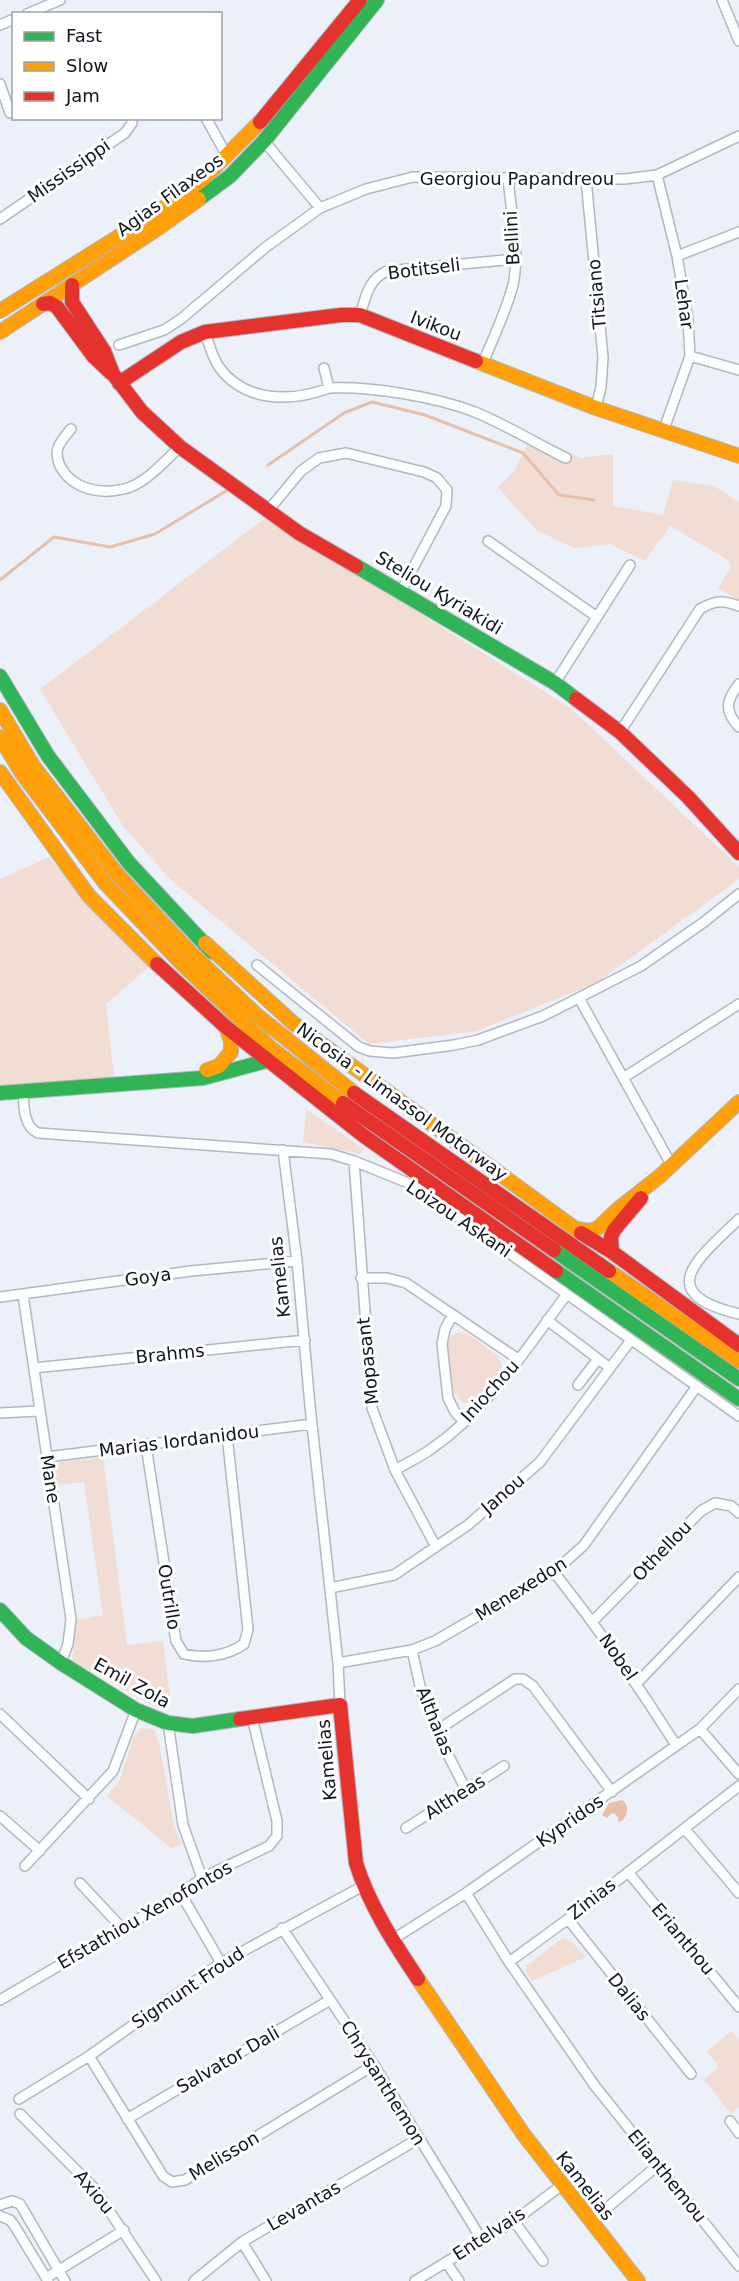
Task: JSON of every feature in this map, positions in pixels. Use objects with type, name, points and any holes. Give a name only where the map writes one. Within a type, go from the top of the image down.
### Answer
[{"type":"main road","name":"Agias Filaxeos","points":[[0,332],[159,228],[231,176],[264,141],[365,2]]},
{"type":"main road","name":"Agias Filaxeos","points":[[0,311],[161,210],[202,180],[252,132],[365,2]]},
{"type":"main road","name":"Steliou Kyriakidi","points":[[72,285],[72,302],[104,351],[116,378]]},
{"type":"main road","name":"Steliou Kyriakidi","points":[[43,304],[50,303],[57,307],[94,357],[116,378],[142,412],[180,447],[299,533],[555,683],[620,732],[688,797],[739,853]]},
{"type":"main road","name":"Ivikou","points":[[116,378],[181,342],[205,332],[341,315],[360,315],[596,408],[739,456]]},
{"type":"main road","points":[[0,675],[48,756],[129,863],[245,988],[328,1071]]},
{"type":"main road","name":"Nicosia - Limassol Motorway","points":[[0,710],[34,766],[117,874],[190,952],[249,1008],[358,1096],[739,1361]]},
{"type":"main road","name":"Nicosia - Limassol Motorway","points":[[0,737],[23,775],[105,883],[269,1054],[342,1102],[739,1379]]},
{"type":"main road","points":[[0,772],[89,896],[134,943],[226,1027],[269,1054]]},
{"type":"main road","points":[[134,943],[242,1030],[364,1136],[739,1399]]},
{"type":"main road","points":[[204,943],[293,1023],[575,1229],[612,1252],[739,1345]]},
{"type":"main road","points":[[185,1078],[219,1066],[225,1060],[231,1052],[231,1041],[226,1027]]},
{"type":"main road","points":[[0,1093],[203,1078],[269,1054]]},
{"type":"main road","points":[[575,1229],[590,1231],[598,1228],[672,1166],[738,1104]]},
{"type":"main road","points":[[612,1252],[611,1238],[614,1230],[660,1176]]},
{"type":"main road","name":"Emil Zola","points":[[0,1610],[26,1638],[61,1663],[136,1710],[168,1723],[193,1726],[340,1705]]},
{"type":"main road","name":"Kamelias","points":[[340,1705],[353,1846],[363,1886],[392,1940],[524,2135],[638,2281]]},
{"type":"street","points":[[32,12],[60,0]]},
{"type":"street","points":[[723,0],[739,41]]},
{"type":"street","points":[[0,84],[12,112],[0,119]]},
{"type":"street","name":"Mississippi","points":[[0,219],[125,133],[132,120]]},
{"type":"street","points":[[207,120],[228,156]]},
{"type":"street","name":"Georgiou Papandreou","points":[[119,345],[164,330],[181,319],[266,247],[320,208],[366,189],[413,177],[625,179],[657,175],[739,136]]},
{"type":"street","points":[[264,141],[320,208]]},
{"type":"street","name":"Lehar","points":[[657,175],[677,256],[688,320],[690,356],[663,432]]},
{"type":"street","name":"Bellini","points":[[483,363],[513,283],[515,259],[508,178]]},
{"type":"street","name":"Titsiano","points":[[586,179],[603,357],[602,387],[596,408]]},
{"type":"street","points":[[677,256],[739,232]]},
{"type":"street","name":"Botitseli","points":[[360,315],[369,285],[376,276],[387,271],[515,259]]},
{"type":"street","points":[[205,332],[219,367],[239,385],[251,392],[273,397],[298,397],[329,388],[356,388],[433,399],[475,412],[566,458]]},
{"type":"street","points":[[690,356],[739,370]]},
{"type":"street","points":[[324,368],[329,388]]},
{"type":"street","points":[[71,429],[58,448],[58,461],[66,477],[76,484],[103,492],[126,489],[139,483],[180,447]]},
{"type":"street","points":[[267,512],[301,471],[319,458],[346,453],[424,472],[437,478],[447,490],[446,506],[401,591]]},
{"type":"street","points":[[488,541],[597,617]]},
{"type":"street","points":[[555,683],[630,566]]},
{"type":"street","points":[[620,732],[700,609],[713,602],[727,602],[739,606]]},
{"type":"street","points":[[739,684],[732,693],[727,706],[732,720],[739,727]]},
{"type":"street","points":[[257,965],[359,1047],[370,1051],[393,1053],[471,1042],[543,1016],[641,966],[704,922],[739,894]]},
{"type":"street","points":[[579,998],[672,1166]]},
{"type":"street","points":[[623,1078],[739,1004]]},
{"type":"street","name":"Loizou Askani","points":[[23,1092],[26,1118],[33,1131],[38,1133],[331,1154],[413,1185],[739,1416]]},
{"type":"street","name":"Kamelias","points":[[283,1150],[297,1261],[338,1663],[340,1705]]},
{"type":"street","name":"Mopasant","points":[[354,1161],[372,1408],[395,1470],[436,1547]]},
{"type":"street","points":[[739,1219],[696,1262],[689,1275],[690,1289],[698,1299],[714,1308],[739,1314]]},
{"type":"street","name":"Goya","points":[[0,1297],[192,1270],[297,1261]]},
{"type":"street","points":[[361,1278],[387,1278],[406,1283],[518,1359]]},
{"type":"street","name":"Iniochou","points":[[395,1470],[431,1449],[464,1422],[494,1392],[567,1293]]},
{"type":"street","name":"Mane","points":[[22,1294],[71,1619],[68,1644],[61,1663]]},
{"type":"street","points":[[452,1316],[445,1329],[442,1344],[448,1398],[455,1412],[464,1422]]},
{"type":"street","points":[[547,1320],[610,1368]]},
{"type":"street","name":"Brahms","points":[[34,1368],[305,1340]]},
{"type":"street","name":"Janou","points":[[330,1588],[394,1575],[468,1525],[540,1462],[631,1340]]},
{"type":"street","points":[[578,1384],[598,1359]]},
{"type":"street","name":"Menexedon","points":[[338,1663],[412,1650],[435,1641],[555,1572],[585,1545],[697,1386]]},
{"type":"street","points":[[0,1413],[39,1412]]},
{"type":"street","name":"Marias Iordanidou","points":[[46,1457],[312,1424]]},
{"type":"street","name":"Outrillo","points":[[146,1445],[176,1641],[184,1654],[200,1658],[234,1652],[244,1644],[248,1629],[227,1435]]},
{"type":"street","name":"Othellou","points":[[593,1621],[700,1511],[715,1503],[731,1506],[739,1513]]},
{"type":"street","name":"Nobel","points":[[555,1572],[637,1683],[676,1745]]},
{"type":"street","points":[[637,1683],[739,1577]]},
{"type":"street","name":"Althaias","points":[[412,1650],[420,1686],[436,1731],[466,1790]]},
{"type":"street","points":[[436,1731],[515,1679],[523,1679],[533,1686],[612,1792]]},
{"type":"street","name":"Kypridos","points":[[392,1940],[466,1893],[700,1729],[739,1689]]},
{"type":"street","points":[[25,1866],[113,1771],[136,1710]]},
{"type":"street","points":[[0,1714],[89,1799]]},
{"type":"street","name":"Efstathiou Xenofontos","points":[[0,2000],[181,1894],[202,1878],[269,1846],[277,1836],[276,1821],[252,1717]]},
{"type":"street","points":[[168,1723],[183,1826],[202,1878]]},
{"type":"street","points":[[700,1729],[739,1774]]},
{"type":"street","name":"Altheas","points":[[406,1828],[504,1766]]},
{"type":"street","name":"Zinias","points":[[509,1962],[686,1829],[739,1786]]},
{"type":"street","points":[[0,1816],[40,1851]]},
{"type":"street","points":[[686,1829],[739,1893]]},
{"type":"street","name":"Erianthou","points":[[628,1872],[739,2007]]},
{"type":"street","points":[[80,1883],[122,1928]]},
{"type":"street","name":"Sigmunt Froud","points":[[19,2099],[88,2056],[221,1963],[363,1886]]},
{"type":"street","points":[[466,1893],[509,1962]]},
{"type":"street","points":[[181,1894],[221,1963]]},
{"type":"street","name":"Dalias","points":[[567,1919],[691,2074]]},
{"type":"street","name":"Chrysanthemon","points":[[282,1928],[374,2065],[482,2240]]},
{"type":"street","name":"Elianthemou","points":[[509,1962],[595,2086],[739,2266]]},
{"type":"street","name":"Salvator Dali","points":[[127,2119],[330,2000]]},
{"type":"street","name":"Melisson","points":[[88,2056],[163,2176],[172,2182],[185,2180],[374,2065]]},
{"type":"street","name":"Axiou","points":[[20,2114],[94,2187],[156,2281]]},
{"type":"street","points":[[730,2121],[739,2133]]},
{"type":"street","name":"Levantas","points":[[194,2281],[242,2242],[418,2139]]},
{"type":"street","points":[[590,2222],[657,2166]]},
{"type":"street","name":"Entelvais","points":[[415,2281],[514,2221],[562,2185]]},
{"type":"street","points":[[0,2205],[12,2200],[20,2204],[65,2281]]},
{"type":"street","points":[[0,2216],[10,2220],[14,2225],[47,2280],[58,2270],[124,2230]]},
{"type":"street","points":[[514,2221],[543,2261]]},
{"type":"street","points":[[242,2242],[266,2281]]},
{"type":"street","points":[[446,2262],[459,2281]]},
{"type":"shaded area","points":[[532,435],[581,458],[613,454],[613,506],[663,515],[673,480],[714,486],[739,502],[739,600],[718,588],[731,567],[728,560],[670,526],[645,561],[610,544],[574,548],[536,530],[498,487],[514,471]]},
{"type":"shaded area","points":[[267,517],[572,709],[739,867],[739,879],[596,983],[477,1031],[369,1044],[170,879],[123,826],[40,689]]},
{"type":"shaded area","points":[[49,857],[149,967],[106,1004],[114,1077],[0,1085],[0,879]]},
{"type":"shaded area","points":[[306,1109],[364,1149],[360,1154],[303,1142]]},
{"type":"shaded area","points":[[465,1332],[498,1356],[502,1367],[496,1380],[475,1403],[463,1403],[453,1391],[447,1347],[452,1334]]},
{"type":"shaded area","points":[[103,1457],[127,1645],[163,1641],[170,1696],[159,1709],[72,1661],[76,1620],[103,1615],[84,1482],[57,1485],[55,1469],[61,1462]]},
{"type":"shaded area","points":[[141,1728],[154,1730],[159,1742],[174,1826],[182,1844],[171,1848],[107,1796],[120,1780],[134,1735]]},
{"type":"shaded area","points":[[622,1800],[627,1810],[622,1821],[618,1822],[618,1817],[612,1813],[607,1818],[602,1815],[609,1803]]},
{"type":"shaded area","points":[[563,1938],[573,1943],[586,1957],[532,1981],[526,1972],[527,1965]]},
{"type":"shaded area","points":[[732,2031],[739,2040],[739,2107],[731,2114],[704,2080],[719,2067],[707,2051]]},
{"type":"waterway","points":[[268,465],[344,413],[372,402],[425,415],[523,453],[559,495],[594,500]]},
{"type":"waterway","points":[[0,580],[54,537],[110,547],[155,534],[226,491]]},
{"type":"traffic: fast","points":[[199,199],[230,176],[264,141],[377,0]]},
{"type":"traffic: fast","points":[[356,566],[555,683],[576,699]]},
{"type":"traffic: fast","points":[[0,676],[48,756],[129,863],[212,952]]},
{"type":"traffic: fast","points":[[0,1093],[203,1078],[266,1061]]},
{"type":"traffic: fast","points":[[554,1250],[739,1379]]},
{"type":"traffic: fast","points":[[556,1271],[739,1399]]},
{"type":"traffic: fast","points":[[0,1610],[26,1638],[136,1710],[168,1723],[193,1726],[240,1719]]},
{"type":"traffic: slow","points":[[0,311],[161,210],[202,180],[260,122]]},
{"type":"traffic: slow","points":[[0,332],[199,199]]},
{"type":"traffic: slow","points":[[476,361],[596,408],[739,456]]},
{"type":"traffic: slow","points":[[0,710],[34,767],[117,874],[190,952],[258,1016],[354,1093]]},
{"type":"traffic: slow","points":[[0,737],[23,775],[105,883],[180,962],[271,1048],[343,1103]]},
{"type":"traffic: slow","points":[[0,772],[89,896],[157,964]]},
{"type":"traffic: slow","points":[[205,943],[293,1023],[581,1233]]},
{"type":"traffic: slow","points":[[207,1070],[219,1066],[231,1052],[231,1041],[226,1027]]},
{"type":"traffic: slow","points":[[577,1229],[590,1231],[598,1228],[660,1176],[739,1102]]},
{"type":"traffic: slow","points":[[609,1271],[739,1361]]},
{"type":"traffic: slow","points":[[418,1979],[524,2135],[638,2281]]},
{"type":"traffic: jam","points":[[260,122],[360,0]]},
{"type":"traffic: jam","points":[[72,285],[72,302],[104,351],[113,374],[142,412],[180,447],[299,533],[356,566]]},
{"type":"traffic: jam","points":[[43,304],[50,303],[57,307],[94,357],[111,373]]},
{"type":"traffic: jam","points":[[119,383],[181,342],[205,332],[341,315],[360,315],[476,361]]},
{"type":"traffic: jam","points":[[576,699],[620,732],[688,797],[739,853]]},
{"type":"traffic: jam","points":[[157,964],[226,1027],[364,1136],[556,1271]]},
{"type":"traffic: jam","points":[[354,1093],[609,1271]]},
{"type":"traffic: jam","points":[[343,1103],[554,1250]]},
{"type":"traffic: jam","points":[[612,1252],[611,1237],[614,1230],[641,1198]]},
{"type":"traffic: jam","points":[[581,1233],[612,1252],[739,1345]]},
{"type":"traffic: jam","points":[[240,1719],[340,1705],[356,1863],[375,1909],[418,1979]]}]
